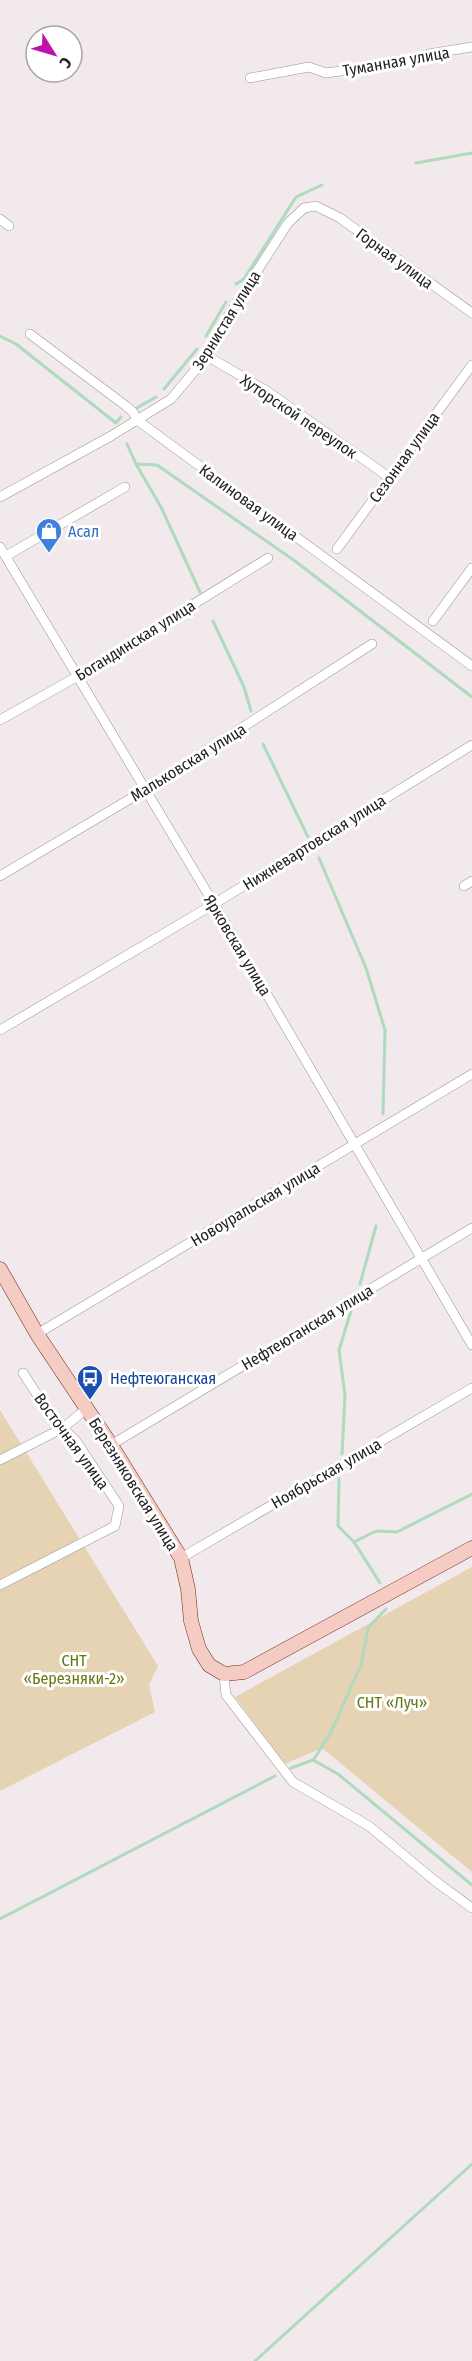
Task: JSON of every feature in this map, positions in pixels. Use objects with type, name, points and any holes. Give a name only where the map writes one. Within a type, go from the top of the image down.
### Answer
[{"type":"street","name":"Туманная улица","points":[[250,78],[309,67],[326,73],[410,61],[429,54],[472,47]]},
{"type":"street","name":"Горная улица","points":[[316,206],[340,218],[472,313]]},
{"type":"street","name":"Зернистая улица","points":[[0,497],[171,399],[207,356],[228,316],[288,223],[304,208],[316,206]]},
{"type":"street","points":[[0,219],[9,226]]},
{"type":"street","name":"Калиновая улица","points":[[30,334],[126,406],[137,420],[472,666]]},
{"type":"street","name":"Хуторской переулок","points":[[207,356],[267,391],[390,478]]},
{"type":"street","name":"Сезонная улица","points":[[337,549],[472,365]]},
{"type":"street","points":[[6,556],[125,487]]},
{"type":"street","name":"Ярковская улица","points":[[0,547],[214,904],[472,1345]]},
{"type":"street","name":"Богандинская улица","points":[[0,720],[78,676],[268,558]]},
{"type":"street","points":[[433,621],[472,568]]},
{"type":"street","name":"Мальковская улица","points":[[0,876],[145,790],[372,644]]},
{"type":"street","name":"Нижневартовская улица","points":[[0,1030],[214,904],[472,744]]},
{"type":"street","name":"Новоуральская улица","points":[[37,1334],[472,1074]]},
{"type":"street","name":"Нефтеюганская улица","points":[[111,1445],[472,1228]]},
{"type":"street","name":"Березняковская улица","points":[[0,1269],[37,1334],[111,1445],[181,1558],[188,1589],[190,1621],[199,1649],[209,1665],[224,1674]]},
{"type":"street","name":"Восточная улица","points":[[0,1585],[115,1526],[119,1506],[76,1441],[51,1416],[23,1373]]},
{"type":"street","name":"Ноябрьская улица","points":[[181,1558],[472,1388]]},
{"type":"street","points":[[0,1460],[63,1428],[86,1409]]},
{"type":"street","points":[[472,1548],[244,1672],[224,1674],[226,1695],[293,1782],[369,1826],[435,1881],[472,1908]]},
{"type":"green space","name":"СНТ «Березняки-2»","points":[[0,1410],[158,1666],[149,1685],[155,1712],[0,1791]]},
{"type":"green space","name":"СНТ «Луч»","points":[[472,1567],[472,1872],[322,1748],[285,1764],[235,1697]]},
{"type":"waterway","points":[[416,163],[472,153]]},
{"type":"waterway","points":[[236,284],[244,279],[296,197],[322,185]]},
{"type":"waterway","points":[[206,336],[226,302]]},
{"type":"waterway","points":[[0,336],[16,344],[116,423],[121,417]]},
{"type":"waterway","points":[[164,389],[197,349]]},
{"type":"waterway","points":[[135,409],[156,397]]},
{"type":"waterway","points":[[127,444],[136,464],[157,465],[295,561],[472,697]]},
{"type":"waterway","points":[[136,464],[161,507],[200,592]]},
{"type":"waterway","points":[[213,621],[244,687],[251,711]]},
{"type":"waterway","points":[[263,744],[308,837]]},
{"type":"waterway","points":[[319,858],[366,968],[385,1030],[383,1114]]},
{"type":"waterway","points":[[360,1284],[376,1226]]},
{"type":"waterway","points":[[342,1454],[345,1395],[339,1350],[351,1311]]},
{"type":"waterway","points":[[339,1479],[338,1526],[354,1542],[380,1583]]},
{"type":"waterway","points":[[354,1542],[376,1531],[397,1532],[472,1494]]},
{"type":"waterway","points":[[314,1759],[331,1732],[361,1665],[368,1628],[386,1609]]},
{"type":"waterway","points":[[291,1768],[313,1760],[338,1774],[472,1885]]},
{"type":"waterway","points":[[0,1919],[275,1776]]},
{"type":"waterway","points":[[255,2361],[472,2164]]},
{"type":"place","name":"Асал","points":[[49,554]]},
{"type":"place","name":"Нефтеюганская","points":[[90,1401]]}]
